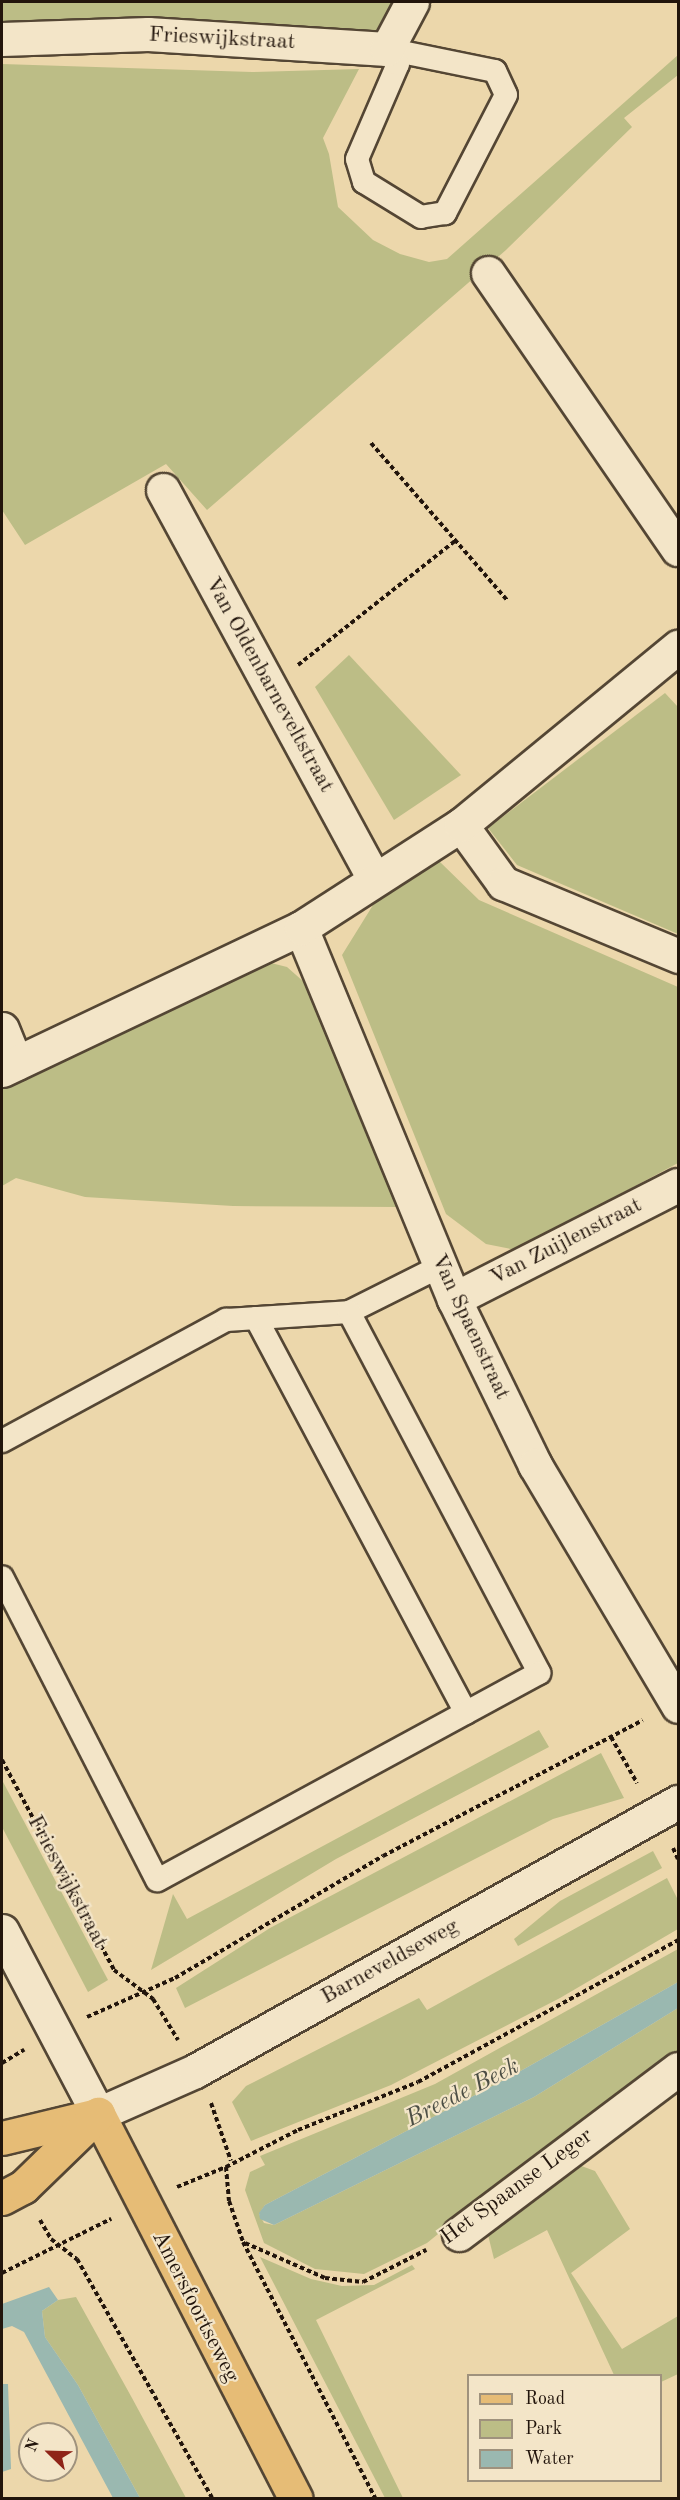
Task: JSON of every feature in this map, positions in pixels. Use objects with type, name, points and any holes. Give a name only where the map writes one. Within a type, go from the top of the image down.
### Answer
[{"type":"main road","points":[[2,2138],[99,2114]]},
{"type":"main road","points":[[2,2198],[23,2187],[99,2114]]},
{"type":"main road","name":"Amersfoortseweg","points":[[99,2114],[294,2499]]},
{"type":"street","points":[[387,49],[412,2]]},
{"type":"street","name":"Frieswijkstraat","points":[[2,39],[148,34],[387,49]]},
{"type":"street","points":[[488,273],[678,549]]},
{"type":"street","name":"Van Oldenbarneveltstraat","points":[[163,490],[374,879]]},
{"type":"street","points":[[2,1029],[9,1066],[301,928],[461,825],[676,654]]},
{"type":"street","points":[[461,825],[503,883],[678,956]]},
{"type":"street","name":"Van Spaenstraat","points":[[301,928],[454,1299],[535,1465],[678,1704]]},
{"type":"street","name":"Van Zuijlenstraat","points":[[454,1299],[678,1185]]},
{"type":"street","name":"Barneveldseweg","points":[[99,2114],[195,2071],[678,1802]]},
{"type":"street","points":[[2,1931],[99,2114]]},
{"type":"street","name":"Het Spaanse Leger","points":[[459,2234],[678,2069]]},
{"type":"lane","points":[[387,49],[495,71],[506,95],[445,213],[421,218],[364,182],[357,159],[398,64],[387,49]]},
{"type":"lane","points":[[2,1441],[226,1320],[350,1312],[441,1266]]},
{"type":"lane","points":[[2,1577],[157,1880],[539,1673],[350,1312]]},
{"type":"lane","points":[[256,1318],[466,1713]]},
{"type":"path","points":[[371,443],[508,600]]},
{"type":"path","points":[[270,688],[455,541]]},
{"type":"path","name":"Frieswijkstraat","points":[[2,1760],[114,1970],[145,1991],[175,1978],[383,1856],[678,1704]]},
{"type":"path","points":[[375,2499],[243,2242],[229,2201],[226,2167],[288,2135],[418,2082],[678,1940]]},
{"type":"path","name":"Het Spaanse Leger","points":[[243,2242],[325,2278],[363,2282],[459,2234]]},
{"type":"path","points":[[2,2273],[59,2246],[77,2259],[212,2499]]},
{"type":"green space","points":[[2,2],[395,2],[386,35],[2,24]]},
{"type":"green space","points":[[678,55],[678,75],[624,118],[632,127],[506,250],[207,510],[166,464],[25,545],[2,510],[2,64],[252,72],[359,69],[323,138],[329,154],[338,207],[373,240],[400,254],[429,262],[447,259]]},
{"type":"green space","points":[[349,655],[461,775],[394,820],[315,687]]},
{"type":"green space","points":[[665,693],[678,707],[678,934],[517,865],[488,828]]},
{"type":"green space","points":[[439,861],[479,900],[678,987],[678,1163],[516,1250],[486,1244],[446,1214],[342,955],[378,897]]},
{"type":"green space","points":[[259,960],[287,967],[313,990],[327,1038],[399,1207],[233,1206],[85,1197],[16,1178],[2,1186],[2,1077]]},
{"type":"green space","points":[[539,1730],[549,1747],[336,1859],[151,1970],[173,1894],[187,1919]]},
{"type":"green space","points":[[601,1753],[624,1798],[553,1819],[185,2008],[176,1988],[270,1928]]},
{"type":"green space","points":[[2,1780],[108,1980],[88,1992],[2,1827]]},
{"type":"green space","points":[[653,1851],[662,1868],[518,1946],[514,1939],[560,1901]]},
{"type":"green space","points":[[667,1878],[678,1900],[678,1929],[560,1998],[391,2085],[251,2141],[232,2102],[246,2086],[419,1998],[427,2010]]},
{"type":"green space","points":[[678,1949],[678,1982],[517,2073],[265,2205],[259,2214],[264,2223],[274,2225],[534,2097],[678,2008],[678,2051],[528,2161],[427,2243],[364,2274],[315,2269],[264,2243],[245,2190],[250,2172],[265,2165],[260,2156],[435,2084]]},
{"type":"green space","points":[[576,2164],[595,2171],[630,2229],[571,2273],[622,2349],[678,2316],[678,2374],[662,2382],[662,2374],[614,2374],[547,2230],[494,2259],[487,2231]]},
{"type":"green space","points":[[260,2257],[311,2279],[342,2286],[374,2285],[412,2265],[415,2269],[316,2320],[403,2498],[385,2498]]},
{"type":"green space","points":[[76,2297],[186,2498],[140,2498],[78,2385],[45,2337],[42,2311],[58,2300]]},
{"type":"water","points":[[678,1982],[678,2008],[534,2097],[274,2225],[260,2219],[259,2213],[265,2205],[517,2073]]},
{"type":"water","points":[[49,2287],[58,2300],[42,2311],[45,2337],[78,2385],[140,2498],[113,2498],[78,2433],[78,2422],[72,2422],[24,2332],[12,2326],[2,2329],[2,2304]]},
{"type":"water","points":[[2,2384],[8,2384],[11,2469],[2,2472]]},
{"type":"water label","name":"Breede Beek","points":[[463,2094]]}]
